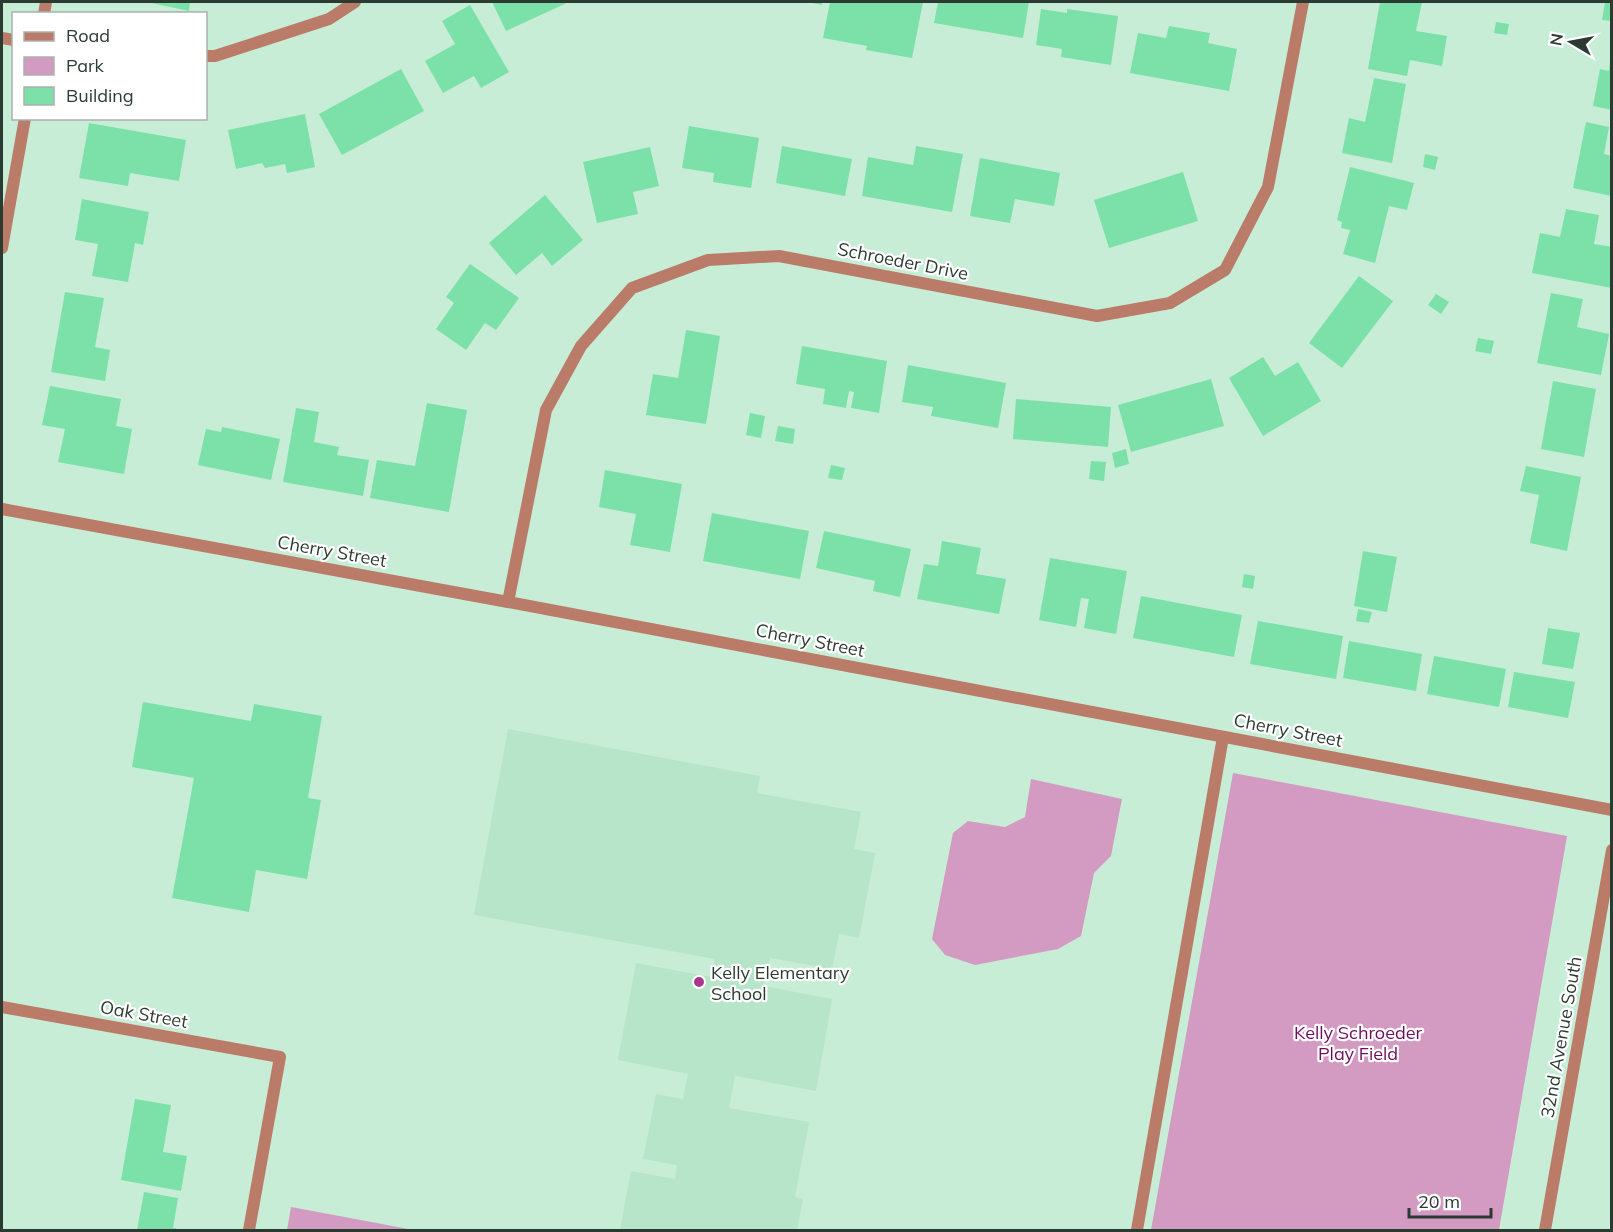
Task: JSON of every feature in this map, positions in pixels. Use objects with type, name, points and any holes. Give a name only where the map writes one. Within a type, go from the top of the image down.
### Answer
[{"type":"street","points":[[207,56],[215,56],[329,19],[355,2]]},
{"type":"street","name":"Schroeder Drive","points":[[508,602],[546,410],[581,346],[632,288],[708,260],[779,256],[1097,316],[1170,303],[1225,270],[1268,187],[1303,2]]},
{"type":"street","points":[[2,248],[25,120]]},
{"type":"street","name":"Cherry Street","points":[[2,509],[1611,810]]},
{"type":"street","points":[[1137,1230],[1223,737]]},
{"type":"street","name":"32nd Avenue South","points":[[1545,1230],[1611,850]]},
{"type":"street","name":"Oak Street","points":[[2,1007],[280,1057],[249,1230]]},
{"type":"shaded area","name":"Kelly Elementary School","points":[[508,729],[760,776],[757,793],[861,812],[854,849],[875,853],[859,938],[839,934],[832,969],[770,958],[764,986],[832,999],[816,1091],[735,1076],[729,1108],[809,1122],[795,1197],[803,1199],[797,1230],[620,1230],[631,1171],[675,1179],[677,1165],[643,1159],[656,1094],[683,1099],[688,1074],[618,1060],[636,963],[711,977],[715,959],[474,915]]},
{"type":"green space","name":"Kelly Schroeder Play Field","points":[[1233,773],[1567,836],[1499,1230],[1151,1230]]},
{"type":"green space","points":[[1031,779],[1122,799],[1111,856],[1094,873],[1081,936],[1058,949],[975,965],[945,955],[932,939],[953,833],[968,821],[1005,827],[1025,817]]},
{"type":"green space","points":[[291,1207],[414,1230],[287,1230]]},
{"type":"building","points":[[147,2],[190,2],[189,11]]},
{"type":"building","points":[[492,2],[569,2],[506,31]]},
{"type":"building","points":[[830,2],[923,2],[912,58],[866,50],[867,46],[823,38]]},
{"type":"building","points":[[938,2],[1029,2],[1023,38],[934,23]]},
{"type":"building","points":[[1380,2],[1422,2],[1416,31],[1447,36],[1442,66],[1410,60],[1407,76],[1368,69]]},
{"type":"building","points":[[1605,2],[1612,2],[1612,21],[1602,20]]},
{"type":"building","points":[[470,5],[509,72],[481,88],[474,76],[443,93],[425,61],[455,44],[442,21]]},
{"type":"building","points":[[1041,9],[1067,13],[1067,9],[1118,16],[1111,65],[1061,57],[1062,49],[1036,45]]},
{"type":"building","points":[[1496,22],[1509,24],[1507,35],[1494,33]]},
{"type":"building","points":[[1169,26],[1210,33],[1208,43],[1237,49],[1229,91],[1130,73],[1138,33],[1166,38]]},
{"type":"building","points":[[1610,61],[1612,61],[1612,110],[1593,106],[1600,69],[1609,71]]},
{"type":"building","points":[[401,69],[424,111],[342,155],[319,114]]},
{"type":"building","points":[[1374,78],[1406,84],[1392,163],[1342,153],[1349,118],[1365,122]]},
{"type":"building","points":[[305,114],[315,167],[287,173],[285,164],[265,168],[262,163],[236,169],[228,130]]},
{"type":"building","points":[[1586,122],[1609,127],[1604,154],[1612,156],[1612,196],[1573,188]]},
{"type":"building","points":[[89,123],[186,140],[179,181],[130,173],[128,186],[79,178]]},
{"type":"building","points":[[689,126],[759,138],[751,188],[713,182],[714,173],[682,168]]},
{"type":"building","points":[[782,146],[852,159],[845,196],[776,183]]},
{"type":"building","points":[[916,146],[963,154],[952,212],[862,196],[868,157],[913,165]]},
{"type":"building","points":[[650,147],[659,186],[633,192],[638,214],[597,223],[583,162]]},
{"type":"building","points":[[1425,154],[1438,157],[1435,170],[1423,167]]},
{"type":"building","points":[[980,158],[1060,173],[1054,206],[1015,199],[1010,223],[970,216]]},
{"type":"building","points":[[1350,167],[1414,183],[1407,210],[1389,206],[1375,263],[1343,254],[1350,230],[1341,228],[1342,222],[1337,220]]},
{"type":"building","points":[[1183,172],[1198,221],[1109,248],[1094,200]]},
{"type":"building","points":[[545,195],[583,240],[552,266],[542,253],[516,275],[489,243]]},
{"type":"building","points":[[82,199],[149,212],[143,245],[135,243],[128,282],[92,276],[98,244],[75,240]]},
{"type":"building","points":[[1566,209],[1599,215],[1594,244],[1612,247],[1612,288],[1532,273],[1540,233],[1560,237]]},
{"type":"building","points":[[470,264],[519,298],[496,330],[485,323],[466,350],[436,329],[454,303],[446,297]]},
{"type":"building","points":[[1359,276],[1393,301],[1342,368],[1309,343]]},
{"type":"building","points":[[65,292],[104,298],[95,347],[110,350],[105,381],[51,372]]},
{"type":"building","points":[[1551,293],[1583,299],[1577,327],[1609,334],[1601,375],[1537,363]]},
{"type":"building","points":[[1436,294],[1449,302],[1441,314],[1428,305]]},
{"type":"building","points":[[686,330],[720,336],[706,424],[646,415],[653,374],[678,378]]},
{"type":"building","points":[[1478,338],[1494,341],[1491,354],[1475,351]]},
{"type":"building","points":[[802,346],[887,361],[879,413],[851,408],[854,392],[849,391],[846,408],[823,404],[825,389],[796,384]]},
{"type":"building","points":[[1263,357],[1275,376],[1298,362],[1321,401],[1263,436],[1229,378]]},
{"type":"building","points":[[908,365],[1006,383],[998,428],[931,416],[933,407],[902,402]]},
{"type":"building","points":[[1211,379],[1224,426],[1131,452],[1118,405]]},
{"type":"building","points":[[1553,381],[1596,389],[1584,457],[1541,449]]},
{"type":"building","points":[[50,386],[121,399],[116,426],[132,429],[124,474],[58,462],[65,429],[42,425]]},
{"type":"building","points":[[1016,399],[1111,407],[1108,447],[1013,439]]},
{"type":"building","points":[[427,403],[467,410],[449,512],[370,498],[377,460],[415,466]]},
{"type":"building","points":[[296,408],[319,412],[314,442],[339,447],[337,455],[369,460],[363,496],[283,482]]},
{"type":"building","points":[[750,413],[765,416],[761,438],[746,435]]},
{"type":"building","points":[[778,426],[795,429],[793,444],[775,441]]},
{"type":"building","points":[[222,427],[280,439],[271,480],[198,465],[206,429],[221,432]]},
{"type":"building","points":[[1126,449],[1129,464],[1115,468],[1112,453]]},
{"type":"building","points":[[1091,461],[1106,462],[1104,481],[1089,479]]},
{"type":"building","points":[[831,465],[845,468],[842,480],[828,478]]},
{"type":"building","points":[[1526,466],[1581,477],[1567,551],[1530,543],[1539,495],[1520,491]]},
{"type":"building","points":[[605,470],[682,484],[670,552],[630,545],[636,514],[599,507]]},
{"type":"building","points":[[712,513],[809,531],[800,579],[703,561]]},
{"type":"building","points":[[824,531],[911,549],[900,597],[873,591],[875,581],[816,568]]},
{"type":"building","points":[[942,541],[981,548],[976,574],[1006,579],[999,614],[917,599],[924,564],[938,566]]},
{"type":"building","points":[[1363,551],[1397,557],[1387,612],[1354,606]]},
{"type":"building","points":[[1050,558],[1127,571],[1116,634],[1084,628],[1089,599],[1081,598],[1076,627],[1039,620]]},
{"type":"building","points":[[1244,574],[1255,576],[1253,589],[1242,587]]},
{"type":"building","points":[[1141,596],[1242,615],[1234,657],[1133,638]]},
{"type":"building","points":[[1358,609],[1372,612],[1369,623],[1356,621]]},
{"type":"building","points":[[1258,621],[1343,636],[1336,679],[1250,664]]},
{"type":"building","points":[[1548,628],[1580,633],[1573,669],[1542,664]]},
{"type":"building","points":[[1349,641],[1422,654],[1416,691],[1343,678]]},
{"type":"building","points":[[1434,656],[1506,669],[1499,707],[1427,694]]},
{"type":"building","points":[[1514,672],[1575,682],[1568,718],[1508,707]]},
{"type":"building","points":[[143,702],[251,721],[254,704],[322,716],[308,798],[321,800],[307,879],[256,870],[249,912],[172,898],[194,778],[132,767]]},
{"type":"building","points":[[135,1099],[171,1105],[163,1152],[187,1156],[181,1191],[121,1180]]},
{"type":"building","points":[[144,1192],[178,1198],[173,1228],[176,1230],[137,1230]]},
{"type":"place","name":"Kelly Elementary School","points":[[699,982]]}]
